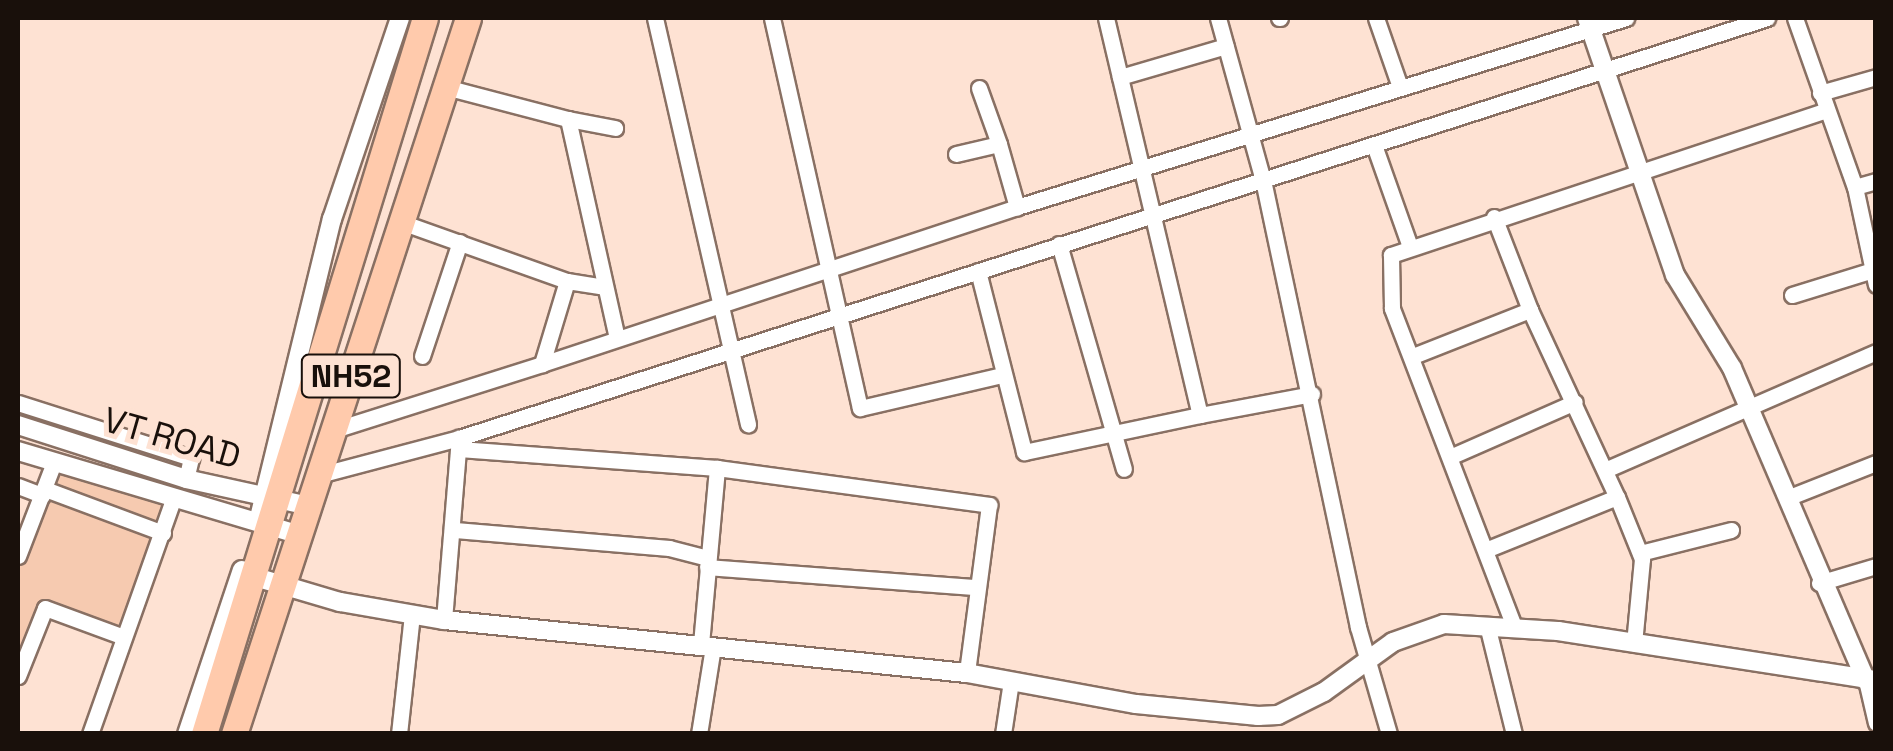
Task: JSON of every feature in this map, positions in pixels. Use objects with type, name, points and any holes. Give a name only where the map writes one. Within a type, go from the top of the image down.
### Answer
[{"type":"highway","name":"NH52","points":[[204,734],[252,576],[270,498],[426,18]]},
{"type":"highway","name":"NH52","points":[[234,734],[468,18]]},
{"type":"street","points":[[270,498],[332,219],[400,18]]},
{"type":"street","points":[[655,18],[748,425]]},
{"type":"street","points":[[772,18],[860,408],[1002,375]]},
{"type":"street","points":[[1106,18],[1200,415]]},
{"type":"street","points":[[1218,18],[1264,180],[1368,658],[1389,734]]},
{"type":"street","points":[[1376,18],[1400,87]]},
{"type":"street","points":[[334,430],[828,274],[1016,206],[1400,87],[1589,23],[1626,18]]},
{"type":"street","points":[[320,474],[459,443],[836,315],[1767,18]]},
{"type":"street","points":[[1792,295],[1874,275],[1854,187],[1795,18]]},
{"type":"street","points":[[1589,23],[1675,275],[1749,404],[1820,583],[1871,680],[1876,723]]},
{"type":"street","points":[[1120,77],[1226,46]]},
{"type":"street","points":[[1820,93],[1876,77]]},
{"type":"street","points":[[445,87],[615,128]]},
{"type":"street","points":[[979,88],[1016,206]]},
{"type":"street","points":[[1515,629],[1412,356],[1388,282],[1391,256],[1409,244],[1826,110]]},
{"type":"street","points":[[568,119],[616,338]]},
{"type":"street","points":[[956,154],[999,144]]},
{"type":"street","points":[[1374,145],[1409,244]]},
{"type":"street","points":[[1854,187],[1876,181]]},
{"type":"street","points":[[1494,217],[1530,310],[1575,402],[1640,553],[1634,644]]},
{"type":"street","points":[[401,222],[567,281],[603,286]]},
{"type":"street","points":[[422,356],[460,242]]},
{"type":"street","points":[[1059,244],[1124,469]]},
{"type":"street","points":[[978,271],[1024,452],[1312,394]]},
{"type":"street","points":[[542,364],[567,281]]},
{"type":"street","points":[[1412,356],[1530,310]]},
{"type":"street","points":[[1605,470],[1749,404],[1876,352]]},
{"type":"street","points":[[1452,456],[1575,402]]},
{"type":"street","points":[[18,403],[191,458],[186,479]]},
{"type":"street","name":"VT ROAD","points":[[18,426],[186,479],[309,506]]},
{"type":"street","points":[[459,443],[718,468],[989,505],[967,673]]},
{"type":"street","points":[[444,620],[455,530],[459,443]]},
{"type":"street","name":"VT ROAD","points":[[18,450],[173,500],[300,535]]},
{"type":"street","points":[[18,556],[54,462]]},
{"type":"street","points":[[1787,498],[1876,463]]},
{"type":"street","points":[[699,734],[707,646],[708,562],[718,468]]},
{"type":"street","points":[[18,486],[163,533]]},
{"type":"street","points":[[1488,549],[1617,496]]},
{"type":"street","points":[[90,734],[173,500]]},
{"type":"street","points":[[186,734],[263,526]]},
{"type":"street","points":[[455,530],[670,548],[708,562],[976,587]]},
{"type":"street","points":[[1640,553],[1731,530]]},
{"type":"street","points":[[1820,583],[1876,566]]},
{"type":"street","points":[[252,576],[284,588],[444,620],[967,673],[1136,704],[1266,716],[1324,692],[1368,658],[1433,626],[1515,629],[1871,680]]},
{"type":"street","points":[[18,676],[44,608],[124,636]]},
{"type":"street","points":[[399,734],[412,615]]},
{"type":"street","points":[[1487,626],[1514,734]]},
{"type":"street","points":[[1003,734],[1011,682]]},
{"type":"shaded area","points":[[54,462],[173,500],[124,637],[45,608],[18,679],[18,556]]}]
